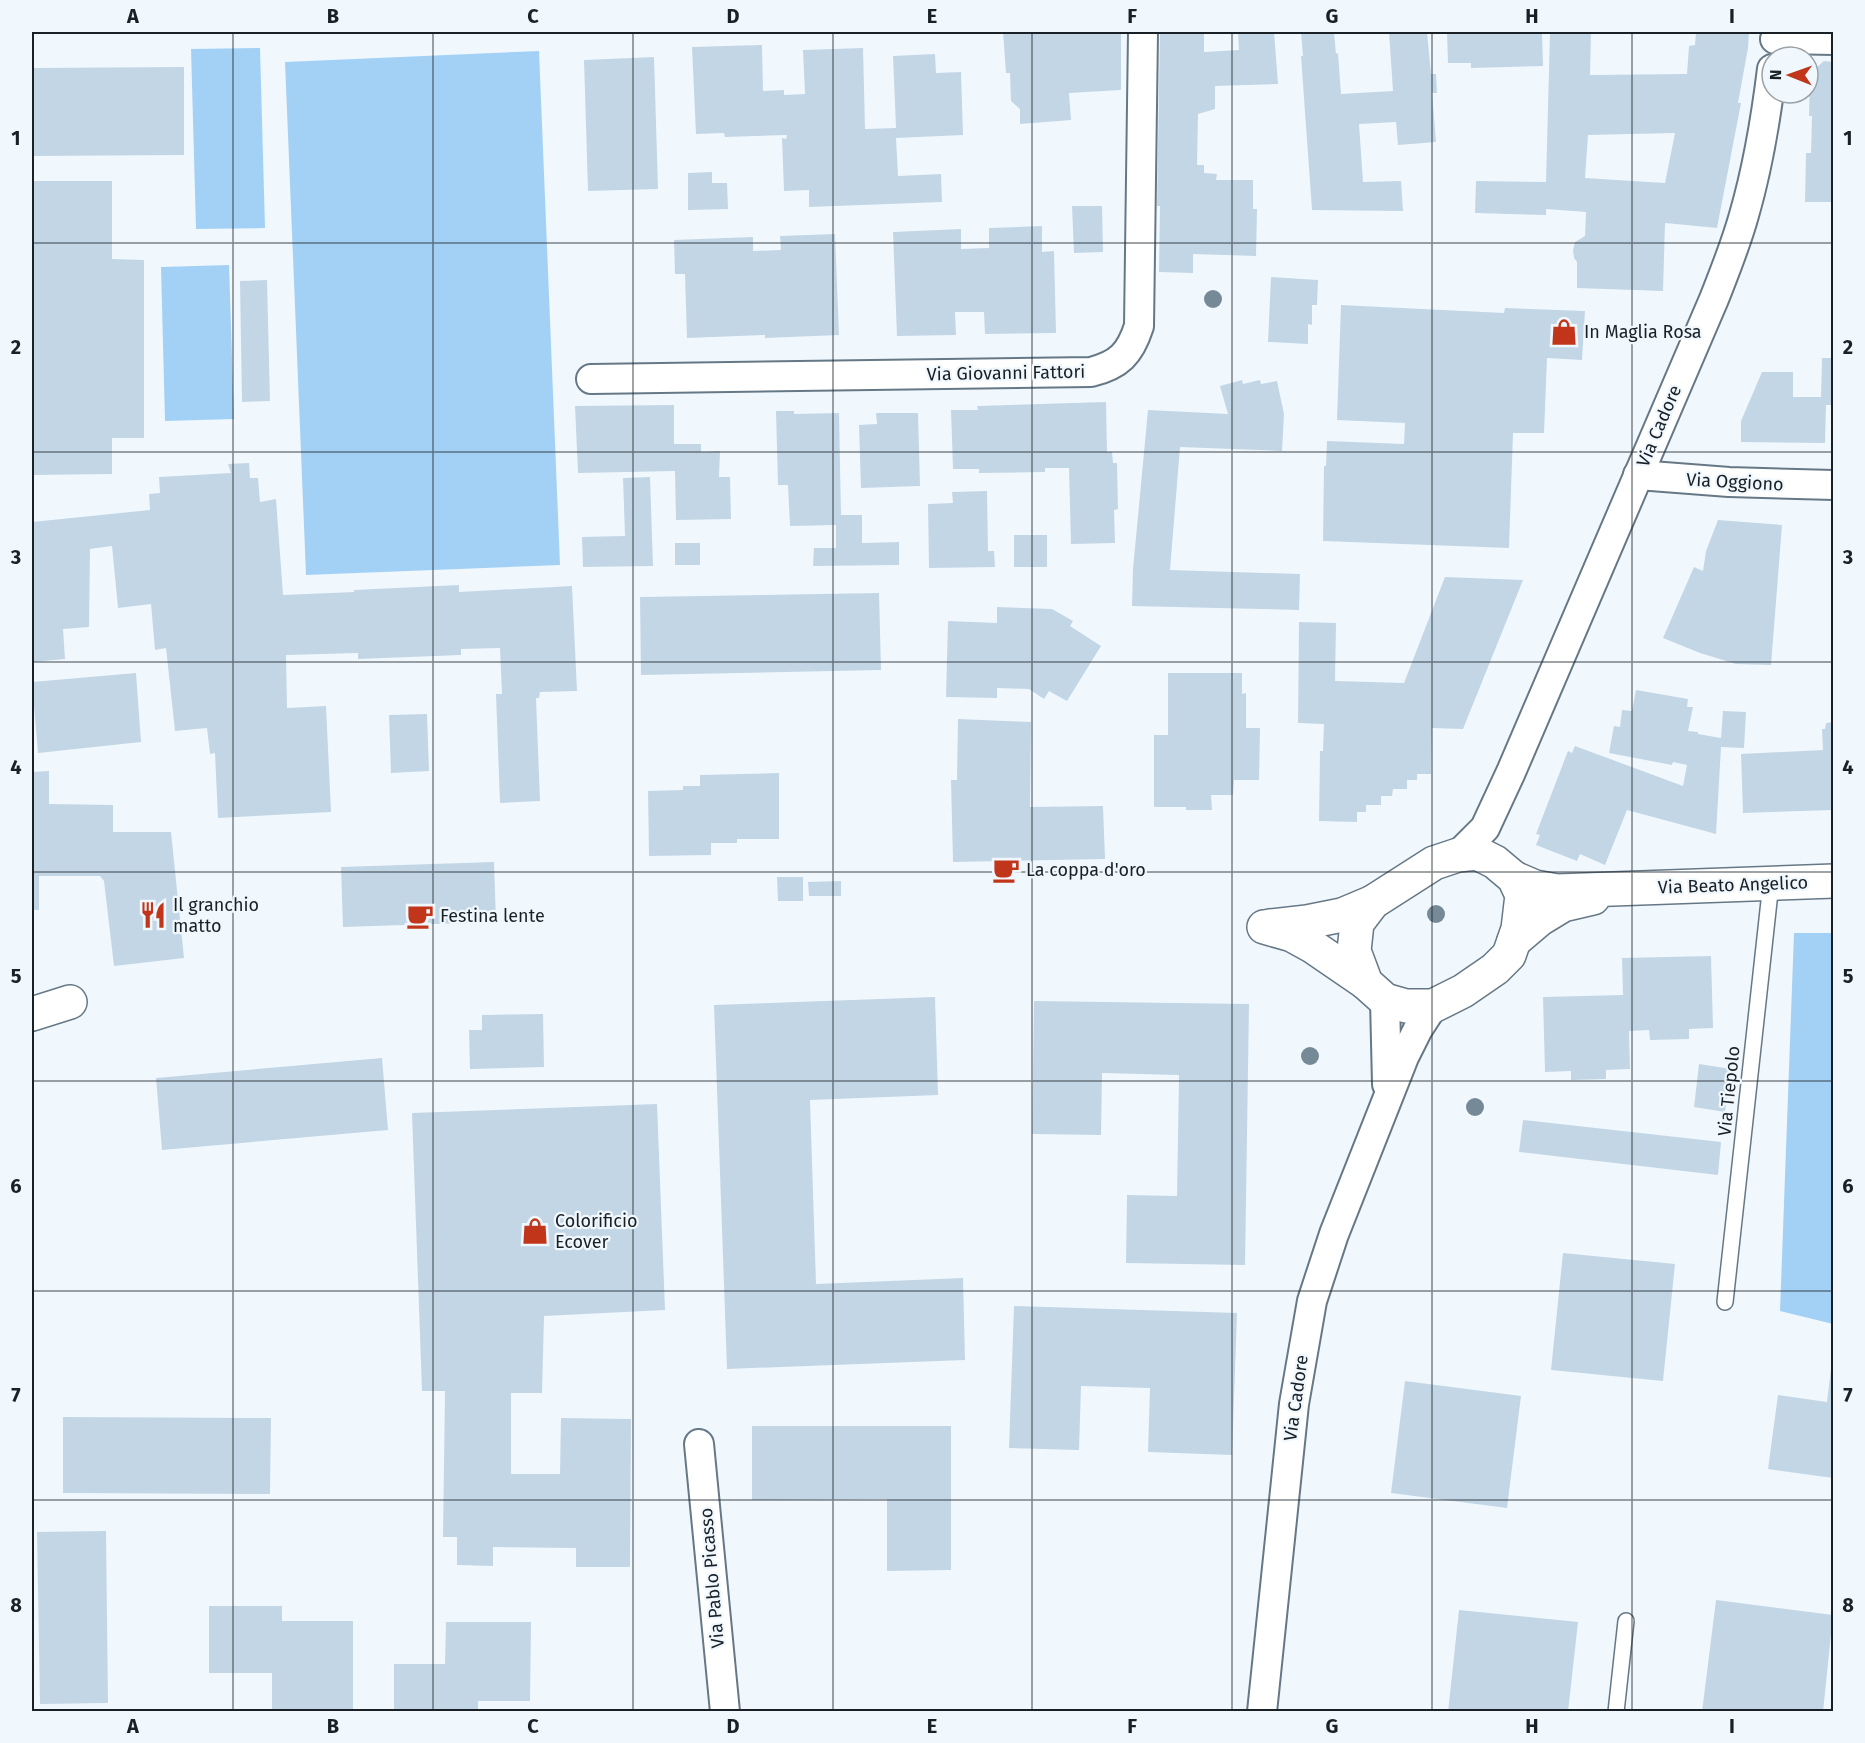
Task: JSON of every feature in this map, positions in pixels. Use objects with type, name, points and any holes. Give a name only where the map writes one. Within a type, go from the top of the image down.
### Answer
[{"type":"street","name":"Via Giovanni Fattori","points":[[591,379],[1091,372],[1109,368],[1134,344],[1140,327],[1143,32]]},
{"type":"street","points":[[1775,42],[1833,40]]},
{"type":"street","name":"Via Cadore","points":[[1458,855],[1485,828],[1511,772],[1714,299],[1739,232],[1758,159],[1766,105]]},
{"type":"street","name":"Via Oggiono","points":[[1638,475],[1729,482],[1833,485]]},
{"type":"street","name":"Via Cadore","points":[[1508,873],[1500,821],[1511,772]]},
{"type":"street","points":[[1477,853],[1495,862],[1508,873],[1522,895],[1518,928],[1509,955],[1495,969],[1463,991],[1433,1006],[1406,1006],[1375,992],[1312,946],[1292,935],[1264,927],[1342,915],[1373,902],[1434,863],[1458,855],[1477,853]]},
{"type":"street","name":"Via Beato Angelico","points":[[1508,873],[1535,887],[1557,891],[1833,881]]},
{"type":"street","name":"Via Beato Angelico","points":[[1514,941],[1540,919],[1563,905],[1632,888]]},
{"type":"street","points":[[1373,902],[1357,923],[1354,951],[1375,992]]},
{"type":"street","points":[[32,991],[70,1002],[32,1014]]},
{"type":"street","name":"Via Cadore","points":[[1375,992],[1387,1098]]},
{"type":"street","name":"Via Cadore","points":[[1262,1712],[1294,1404],[1310,1312],[1334,1234],[1387,1098],[1418,1029],[1433,1006]]},
{"type":"street","name":"Via Pablo Picasso","points":[[699,1444],[725,1712]]},
{"type":"lane","name":"Via Tiepolo","points":[[1725,1302],[1771,883]]},
{"type":"lane","points":[[1616,1712],[1626,1622]]},
{"type":"shaded area","points":[[260,48],[265,228],[196,229],[191,49]]},
{"type":"shaded area","points":[[539,51],[560,565],[306,575],[285,62]]},
{"type":"shaded area","points":[[229,265],[234,419],[165,421],[161,267]]},
{"type":"shaded area","points":[[1794,933],[1833,933],[1833,1324],[1780,1311]]},
{"type":"building","points":[[1003,32],[1121,32],[1121,90],[1069,93],[1071,120],[1020,124],[1020,109],[1011,101],[1010,73],[1006,73]]},
{"type":"building","points":[[1160,32],[1204,32],[1204,52],[1239,50],[1238,32],[1274,32],[1278,84],[1215,86],[1215,109],[1198,114],[1197,165],[1204,165],[1204,173],[1217,174],[1216,180],[1253,180],[1253,209],[1257,209],[1256,256],[1193,254],[1193,273],[1159,272],[1160,206],[1157,206]]},
{"type":"building","points":[[1301,32],[1334,32],[1341,94],[1393,91],[1389,32],[1427,32],[1431,74],[1436,74],[1437,93],[1432,93],[1436,142],[1398,145],[1396,122],[1359,124],[1363,182],[1401,181],[1403,211],[1312,210]]},
{"type":"building","points":[[1447,32],[1542,32],[1543,66],[1471,68],[1471,63],[1448,63]]},
{"type":"building","points":[[1550,32],[1591,32],[1590,75],[1687,74],[1689,46],[1695,45],[1696,32],[1749,32],[1738,103],[1741,103],[1717,228],[1665,223],[1663,291],[1577,288],[1577,262],[1573,250],[1575,242],[1585,236],[1586,212],[1546,209],[1546,215],[1475,213],[1476,181],[1546,182]],"holes":[[[1675,133],[1665,183],[1585,178],[1588,135]]]},
{"type":"building","points":[[762,45],[763,91],[784,90],[784,95],[805,94],[803,50],[863,48],[865,129],[896,128],[893,56],[935,54],[936,73],[961,72],[963,135],[896,138],[898,176],[941,174],[942,202],[809,207],[809,190],[784,191],[782,138],[786,139],[787,135],[725,137],[724,133],[696,134],[692,47]]},
{"type":"building","points":[[654,57],[658,189],[588,191],[584,60]]},
{"type":"building","points":[[1824,61],[1833,62],[1833,202],[1805,202],[1806,153],[1811,153],[1812,116],[1809,116],[1809,105],[1820,105],[1820,64]]},
{"type":"building","points":[[184,67],[184,155],[32,156],[32,68]]},
{"type":"building","points":[[712,172],[712,183],[727,183],[728,209],[688,210],[688,173]]},
{"type":"building","points":[[32,181],[112,181],[112,259],[144,260],[144,438],[112,438],[112,474],[32,475]]},
{"type":"building","points":[[1072,206],[1102,206],[1103,252],[1074,253]]},
{"type":"building","points":[[1042,226],[1042,252],[1054,251],[1056,333],[985,334],[984,312],[955,312],[956,335],[897,336],[893,232],[961,229],[961,249],[989,248],[989,228]]},
{"type":"building","points":[[835,234],[839,335],[687,338],[685,274],[675,274],[674,240],[753,237],[753,251],[781,250],[780,236]]},
{"type":"building","points":[[1271,277],[1318,280],[1317,305],[1312,305],[1312,325],[1308,324],[1308,344],[1268,342]]},
{"type":"building","points":[[267,280],[270,401],[242,402],[240,281]]},
{"type":"building","points":[[1341,305],[1504,313],[1505,308],[1585,311],[1582,360],[1547,358],[1544,433],[1513,433],[1509,548],[1323,541],[1324,466],[1326,466],[1327,441],[1404,444],[1405,423],[1337,420]]},
{"type":"building","points":[[1822,358],[1833,358],[1833,405],[1826,405],[1825,443],[1741,442],[1741,421],[1762,372],[1793,372],[1793,397],[1821,397]]},
{"type":"building","points":[[1242,380],[1243,384],[1260,380],[1261,384],[1277,381],[1284,414],[1282,451],[1180,447],[1170,570],[1300,574],[1299,610],[1132,606],[1133,569],[1148,410],[1228,414],[1220,386]]},
{"type":"building","points":[[1106,402],[1107,452],[1112,452],[1113,463],[1117,463],[1118,509],[1114,510],[1115,543],[1071,544],[1069,468],[1045,468],[1045,472],[979,473],[979,469],[953,469],[951,410],[978,410],[977,406]]},
{"type":"building","points":[[674,405],[674,444],[701,444],[701,452],[720,451],[719,477],[730,477],[731,519],[676,520],[675,471],[578,473],[575,406]]},
{"type":"building","points":[[776,411],[794,411],[794,414],[839,413],[841,515],[862,515],[862,543],[899,542],[899,565],[813,566],[814,548],[836,548],[836,525],[790,526],[788,485],[778,485]]},
{"type":"building","points":[[876,413],[918,413],[920,486],[861,488],[859,425],[877,424]]},
{"type":"building","points":[[249,463],[250,478],[258,478],[260,502],[276,499],[283,595],[459,585],[459,592],[572,586],[577,691],[540,692],[539,698],[536,698],[540,801],[500,803],[496,694],[502,694],[500,648],[461,649],[461,655],[358,659],[358,653],[286,655],[287,708],[326,706],[331,812],[218,818],[215,753],[210,754],[207,728],[175,731],[166,648],[155,650],[151,604],[118,608],[112,546],[90,549],[89,627],[63,629],[65,659],[32,662],[32,522],[150,510],[149,494],[160,493],[159,477],[231,473],[228,464]]},
{"type":"building","points":[[650,477],[653,566],[583,567],[582,537],[625,536],[623,478]]},
{"type":"building","points":[[987,491],[988,551],[994,551],[995,567],[929,568],[928,504],[953,503],[952,492]]},
{"type":"building","points":[[1718,520],[1782,525],[1771,665],[1736,664],[1663,638],[1694,567],[1703,571],[1706,551]]},
{"type":"building","points":[[1014,535],[1047,535],[1047,567],[1014,567]]},
{"type":"building","points":[[675,543],[700,543],[700,565],[675,565]]},
{"type":"building","points":[[1445,577],[1523,580],[1463,729],[1432,728],[1431,774],[1417,774],[1417,780],[1407,780],[1407,789],[1393,789],[1392,796],[1381,796],[1381,805],[1366,805],[1366,812],[1357,812],[1357,822],[1319,821],[1320,751],[1323,751],[1324,724],[1298,723],[1299,622],[1336,623],[1335,681],[1404,683]]},
{"type":"building","points":[[879,593],[881,670],[641,675],[640,597]]},
{"type":"building","points":[[997,607],[1052,609],[1073,621],[1070,626],[1101,646],[1067,701],[1049,691],[1044,699],[1029,689],[997,688],[997,698],[946,697],[948,621],[997,623]]},
{"type":"building","points":[[136,673],[141,742],[38,753],[32,682]]},
{"type":"building","points":[[1168,673],[1242,673],[1242,694],[1246,693],[1246,728],[1260,728],[1259,780],[1234,780],[1233,795],[1211,795],[1212,810],[1154,807],[1154,735],[1168,735]]},
{"type":"building","points":[[1636,690],[1688,699],[1687,707],[1693,707],[1688,731],[1698,732],[1698,734],[1721,738],[1723,711],[1746,712],[1744,748],[1721,747],[1716,834],[1627,810],[1605,865],[1580,854],[1577,861],[1536,845],[1540,835],[1536,834],[1568,751],[1572,753],[1575,746],[1683,786],[1687,765],[1673,762],[1672,765],[1609,753],[1614,726],[1620,727],[1622,710],[1632,711]]},
{"type":"building","points":[[427,714],[429,771],[391,773],[389,715]]},
{"type":"building","points":[[958,719],[1031,722],[1030,807],[1103,806],[1105,859],[953,862],[951,780],[957,780]]},
{"type":"building","points":[[1833,722],[1833,810],[1743,813],[1741,754],[1823,750],[1822,729],[1825,729],[1826,723]]},
{"type":"building","points":[[49,771],[49,804],[113,805],[113,832],[171,832],[184,958],[114,966],[104,881],[100,876],[39,876],[39,910],[32,910],[32,772]]},
{"type":"building","points":[[779,773],[779,839],[737,839],[737,843],[711,843],[711,855],[649,856],[648,791],[683,790],[683,786],[700,786],[700,775]]},
{"type":"building","points":[[494,862],[496,922],[343,927],[341,867]]},
{"type":"building","points":[[777,877],[803,877],[803,901],[778,901]]},
{"type":"building","points":[[841,881],[841,896],[809,896],[808,882]]},
{"type":"building","points":[[1711,956],[1713,1028],[1689,1029],[1689,1039],[1650,1040],[1649,1030],[1629,1031],[1630,1069],[1606,1070],[1606,1079],[1571,1080],[1571,1071],[1545,1072],[1543,997],[1623,995],[1622,958]]},
{"type":"building","points":[[935,997],[938,1095],[810,1100],[816,1284],[963,1278],[965,1360],[727,1369],[714,1005]]},
{"type":"building","points":[[1034,1001],[1249,1004],[1245,1265],[1126,1263],[1127,1195],[1177,1196],[1179,1075],[1102,1073],[1101,1135],[1032,1134]]},
{"type":"building","points":[[543,1014],[544,1067],[470,1069],[469,1030],[482,1030],[482,1015]]},
{"type":"building","points":[[382,1058],[388,1130],[162,1150],[156,1078]]},
{"type":"building","points":[[1699,1064],[1731,1069],[1725,1112],[1694,1107]]},
{"type":"building","points":[[657,1104],[665,1310],[544,1316],[542,1393],[511,1393],[511,1474],[560,1474],[561,1418],[631,1419],[630,1567],[576,1567],[576,1548],[493,1547],[493,1566],[457,1565],[457,1537],[443,1537],[445,1391],[422,1391],[412,1113]]},
{"type":"building","points":[[1523,1120],[1721,1142],[1718,1175],[1519,1152]]},
{"type":"building","points":[[1563,1253],[1675,1264],[1663,1381],[1551,1370]]},
{"type":"building","points":[[1014,1306],[1237,1313],[1232,1455],[1148,1452],[1150,1388],[1081,1386],[1079,1450],[1009,1448]]},
{"type":"building","points":[[1832,1361],[1833,1478],[1768,1469],[1778,1395],[1827,1402]]},
{"type":"building","points":[[1405,1381],[1521,1396],[1507,1508],[1391,1493]]},
{"type":"building","points":[[63,1417],[271,1418],[270,1494],[63,1493]]},
{"type":"building","points":[[752,1426],[951,1426],[951,1570],[887,1571],[887,1499],[752,1500]]},
{"type":"building","points":[[106,1531],[108,1703],[40,1704],[37,1532]]},
{"type":"building","points":[[1716,1600],[1833,1615],[1823,1712],[1702,1712]]},
{"type":"building","points":[[209,1606],[282,1606],[282,1621],[353,1621],[353,1712],[272,1712],[272,1673],[209,1673]]},
{"type":"building","points":[[1459,1610],[1578,1622],[1568,1712],[1448,1712]]},
{"type":"building","points":[[446,1622],[531,1622],[530,1701],[478,1701],[478,1712],[394,1712],[394,1664],[445,1664]]},
{"type":"place","name":"In Maglia Rosa","points":[[1564,332]]},
{"type":"place","name":"La coppa d'oro","points":[[1006,870]]},
{"type":"place","name":"Il granchio matto","points":[[153,915]]},
{"type":"place","name":"Festina lente","points":[[420,916]]},
{"type":"place","name":"Colorificio Ecover","points":[[535,1231]]}]
